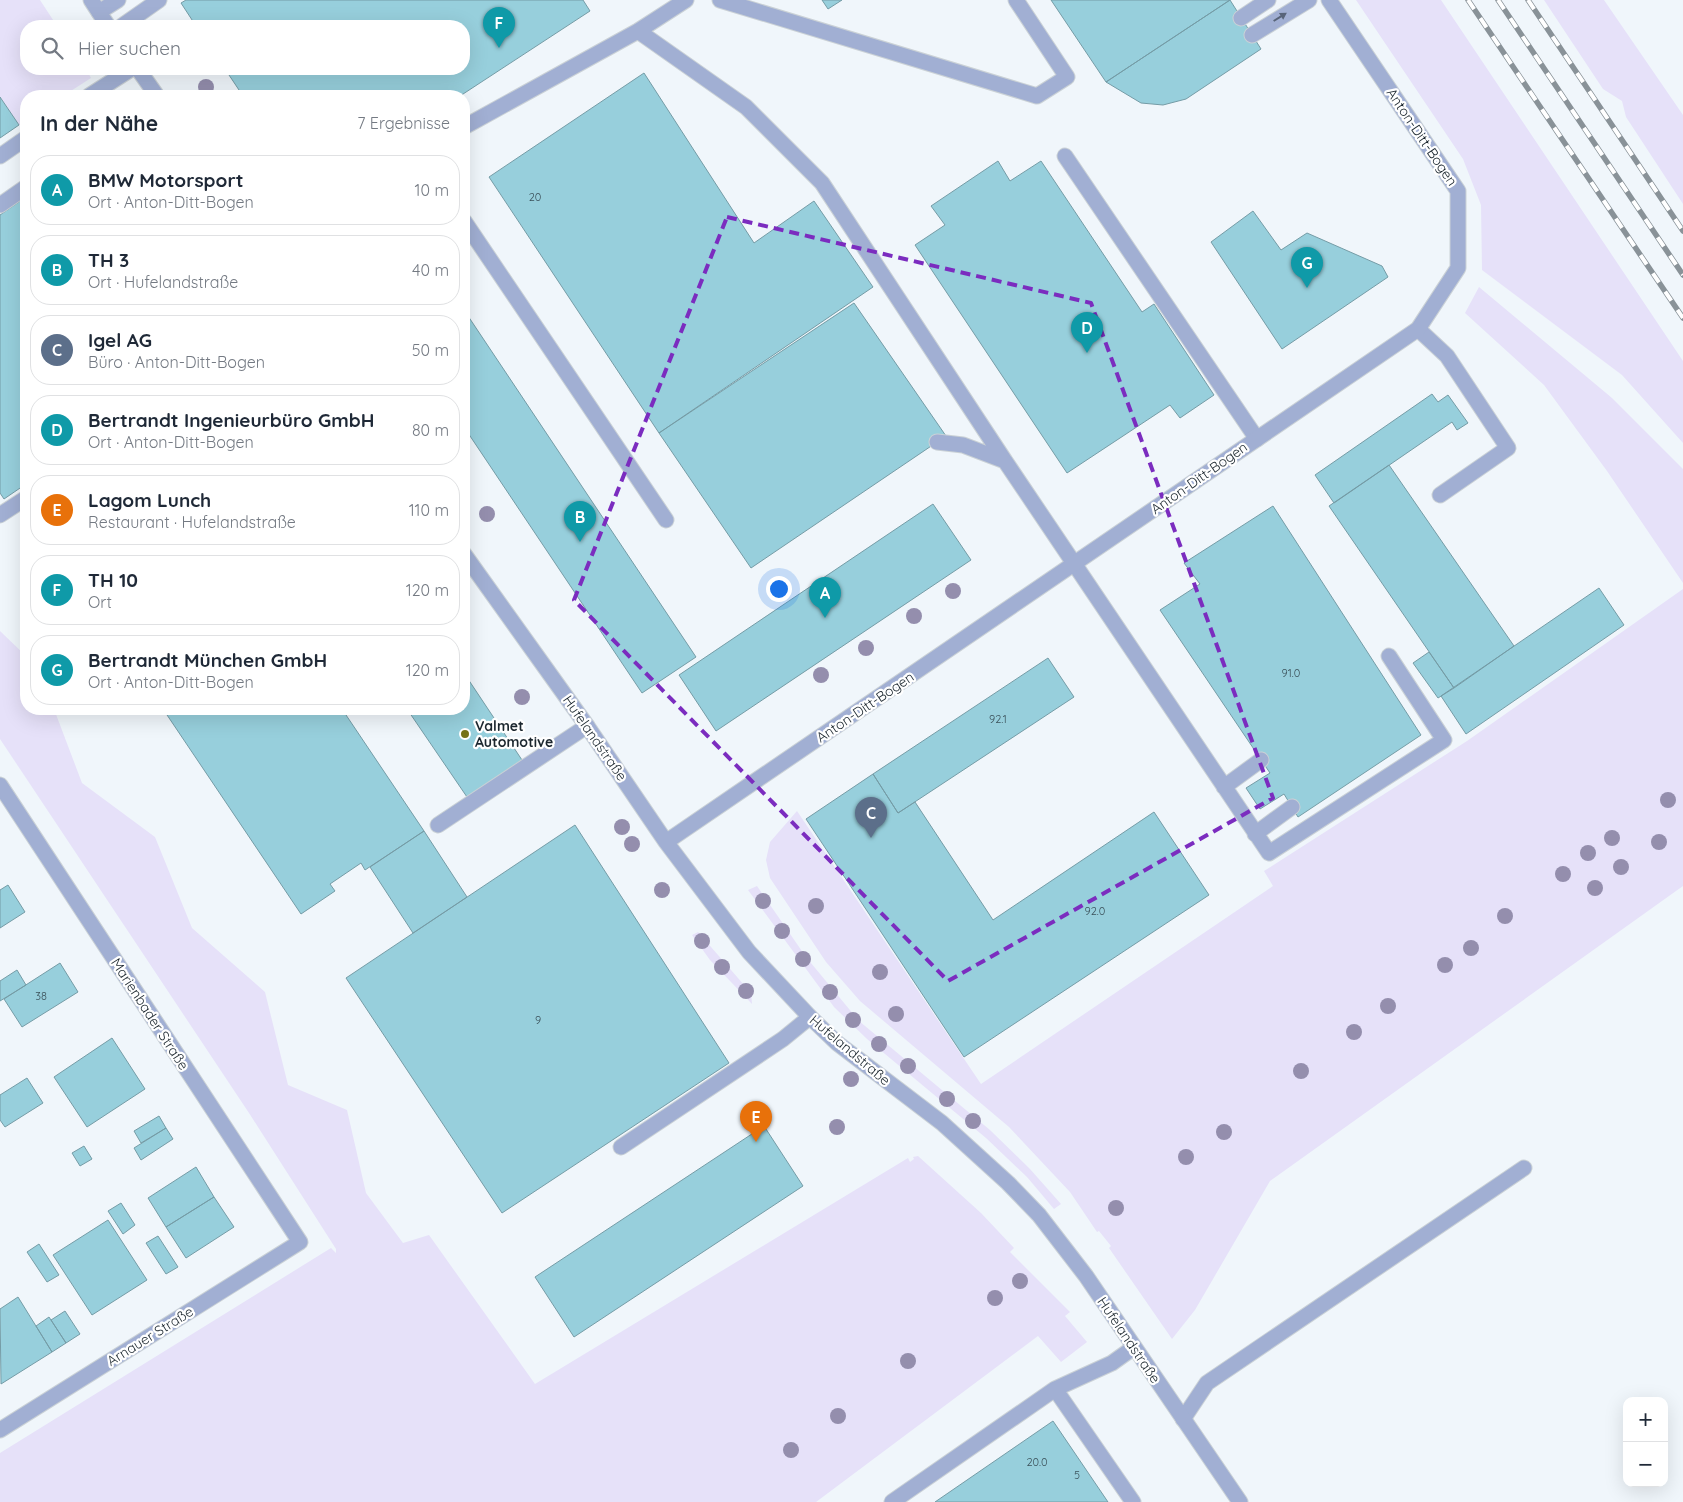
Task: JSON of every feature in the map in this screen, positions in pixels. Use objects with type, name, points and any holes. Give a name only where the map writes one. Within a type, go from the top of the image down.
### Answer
[{"type":"street","points":[[104,20],[95,6],[118,0]]},
{"type":"street","points":[[131,20],[159,0]]},
{"type":"street","points":[[470,124],[638,32],[686,0]]},
{"type":"street","points":[[720,0],[1036,96],[1067,77],[1016,0]]},
{"type":"street","points":[[1241,18],[1268,0]]},
{"type":"street","points":[[1252,35],[1309,0]]},
{"type":"street","name":"Anton-Ditt-Bogen","points":[[666,842],[1418,329],[1458,268],[1458,191],[1329,0]]},
{"type":"street","points":[[638,32],[746,107],[822,183],[1005,461],[1269,853],[1444,740],[1389,656]]},
{"type":"street","points":[[99,90],[122,75]]},
{"type":"street","points":[[142,75],[153,90]]},
{"type":"street","points":[[0,156],[20,142]]},
{"type":"street","points":[[1065,156],[1257,439]]},
{"type":"street","points":[[0,205],[20,191]]},
{"type":"street","points":[[470,230],[666,520]]},
{"type":"street","points":[[1418,329],[1447,356],[1508,448],[1440,495]]},
{"type":"street","points":[[937,442],[963,445],[1005,461]]},
{"type":"street","points":[[0,515],[20,502]]},
{"type":"street","name":"Hufelandstraße","points":[[470,562],[587,726],[666,842],[749,952],[810,1018],[837,1042],[942,1123],[1020,1196],[1058,1238],[1240,1502]]},
{"type":"street","points":[[438,825],[587,726]]},
{"type":"street","points":[[1224,787],[1261,760]]},
{"type":"street","name":"Marienbader Straße","points":[[0,785],[300,1242]]},
{"type":"street","points":[[1255,834],[1292,808]]},
{"type":"street","points":[[621,1147],[783,1039],[810,1018]]},
{"type":"street","points":[[1183,1419],[1207,1383],[1524,1168]]},
{"type":"street","name":"Arnauer Straße","points":[[0,1430],[300,1242]]},
{"type":"street","points":[[892,1502],[1055,1389],[1112,1363],[1133,1348]]},
{"type":"street","points":[[1055,1389],[1133,1502]]},
{"type":"highlighted area","points":[[727,217],[1091,303],[1273,798],[948,981],[574,600]]},
{"type":"shaded area","points":[[0,0],[40,0],[53,20],[20,20],[20,75],[89,75],[91,78],[72,90],[20,90],[19,125],[0,97]]},
{"type":"shaded area","points":[[1356,0],[1441,0],[1683,361],[1683,443],[1622,375],[1482,270],[1481,205],[1463,159]]},
{"type":"shaded area","points":[[1544,0],[1604,0],[1683,115],[1683,204],[1626,117],[1622,101],[1603,89]]},
{"type":"shaded area","points":[[1479,287],[1612,398],[1683,469],[1683,583],[1607,471],[1544,385],[1465,313]]},
{"type":"shaded area","points":[[1683,589],[1683,886],[1270,1181],[1195,1310],[1172,1339],[1109,1248],[1111,1246],[1099,1231],[1097,1232],[1070,1192],[1009,1127],[860,1001],[826,962],[770,878],[766,860],[770,842],[797,811],[981,1084],[1273,886],[1264,871],[1467,741]]},
{"type":"shaded area","points":[[0,631],[20,650],[20,715],[56,715],[82,783],[155,837],[192,928],[265,992],[288,1085],[347,1110],[366,1193],[403,1243],[429,1235],[535,1384],[908,1158],[910,1162],[914,1159],[913,1157],[918,1156],[981,1213],[1014,1248],[1010,1252],[1070,1312],[1065,1316],[1087,1342],[1061,1362],[1038,1336],[816,1502],[0,1502],[0,1453],[331,1248],[336,1253],[336,1249],[249,1113],[0,739]]},
{"type":"shaded area","points":[[757,886],[806,957],[859,1021],[990,1130],[1030,1169],[1061,1204],[1054,1209],[1027,1177],[986,1138],[867,1039],[834,1007],[748,890]]},
{"type":"shaded area","points":[[698,932],[751,993],[752,1004],[710,960],[692,935]]},
{"type":"building","points":[[186,0],[583,0],[590,11],[469,90],[239,90],[229,75],[470,75],[470,20],[192,20],[181,3]]},
{"type":"building","points":[[822,0],[842,0],[828,9]]},
{"type":"building","points":[[1051,0],[1230,0],[1106,82]]},
{"type":"building","points":[[1230,0],[1261,49],[1186,99],[1163,105],[1141,103],[1106,82]]},
{"type":"building","points":[[644,73],[754,243],[814,201],[873,287],[659,433],[489,177]]},
{"type":"building","points":[[0,97],[19,125],[0,138]]},
{"type":"building","points":[[998,161],[1010,181],[1041,161],[1142,312],[1154,304],[1214,395],[1180,418],[1170,405],[1067,473],[915,245],[945,225],[931,206]]},
{"type":"building","points":[[20,201],[20,488],[4,499],[0,493],[0,215]]},
{"type":"building","points":[[1253,211],[1281,250],[1307,233],[1382,266],[1388,277],[1282,349],[1211,242]]},
{"type":"building","points":[[854,303],[946,436],[751,568],[659,433]]},
{"type":"building","points":[[470,319],[696,657],[642,693],[470,436]]},
{"type":"building","points":[[1432,394],[1438,402],[1448,395],[1468,423],[1457,430],[1452,422],[1334,503],[1315,475]]},
{"type":"building","points":[[1389,465],[1514,646],[1454,688],[1329,506]]},
{"type":"building","points":[[933,504],[971,560],[716,731],[679,675]]},
{"type":"building","points":[[1273,506],[1421,735],[1298,817],[1284,794],[1260,809],[1246,788],[1270,773],[1160,610],[1200,584],[1184,563]]},
{"type":"building","points":[[1599,588],[1624,625],[1466,734],[1441,696]]},
{"type":"building","points":[[1429,652],[1454,688],[1438,698],[1413,663]]},
{"type":"building","points":[[1048,658],[1074,697],[898,813],[873,774]]},
{"type":"building","name":"Valmet Automotive","points":[[470,682],[522,760],[467,797],[411,715],[470,715]]},
{"type":"building","points":[[167,715],[346,715],[424,831],[365,870],[361,863],[330,884],[335,891],[301,914]]},
{"type":"building","points":[[873,774],[898,813],[915,802],[993,920],[1154,812],[1209,895],[964,1057],[806,819]]},
{"type":"building","points":[[575,825],[729,1063],[502,1213],[346,978]]},
{"type":"building","points":[[424,831],[467,897],[413,933],[370,867]]},
{"type":"building","points":[[8,885],[25,912],[0,928],[0,890]]},
{"type":"building","points":[[60,963],[78,992],[22,1027],[4,999]]},
{"type":"building","points":[[17,970],[26,985],[0,1001],[0,981]]},
{"type":"building","points":[[112,1038],[145,1089],[87,1127],[54,1077]]},
{"type":"building","points":[[27,1078],[43,1103],[5,1127],[0,1120],[0,1095]]},
{"type":"building","points":[[159,1116],[166,1128],[141,1143],[134,1131]]},
{"type":"building","points":[[764,1126],[803,1186],[574,1337],[535,1277]]},
{"type":"building","points":[[166,1128],[173,1139],[141,1160],[134,1148]]},
{"type":"building","points":[[84,1146],[92,1159],[80,1166],[72,1153]]},
{"type":"building","points":[[196,1167],[214,1197],[166,1227],[148,1198]]},
{"type":"building","points":[[214,1197],[234,1227],[186,1258],[166,1227]]},
{"type":"building","points":[[121,1203],[135,1225],[123,1234],[108,1211]]},
{"type":"building","points":[[108,1220],[147,1280],[92,1315],[53,1255]]},
{"type":"building","points":[[158,1236],[178,1267],[166,1274],[146,1243]]},
{"type":"building","points":[[39,1244],[59,1275],[47,1282],[27,1252]]},
{"type":"building","points":[[18,1297],[52,1352],[1,1384],[0,1309]]},
{"type":"building","points":[[65,1311],[80,1334],[66,1343],[51,1320]]},
{"type":"building","points":[[49,1317],[66,1343],[52,1352],[36,1326]]},
{"type":"building","points":[[1053,1421],[1108,1502],[935,1502]]},
{"type":"railway","points":[[1468,0],[1683,318]]},
{"type":"railway","points":[[1498,0],[1683,275]]},
{"type":"railway","points":[[1528,0],[1683,231]]},
{"type":"place","name":"TH 10","points":[[499,48]]},
{"type":"place","name":"Bertrandt München GmbH","points":[[1307,288]]},
{"type":"place","name":"Bertrandt Ingenieurbüro GmbH","points":[[1087,353]]},
{"type":"place","name":"TH 3","points":[[580,542]]},
{"type":"place","name":"BMW Motorsport","points":[[825,618]]},
{"type":"place","name":"Valmet Automotive","points":[[465,734]]},
{"type":"place","name":"Igel AG","points":[[871,838]]},
{"type":"place","name":"Lagom Lunch","points":[[756,1142]]}]
